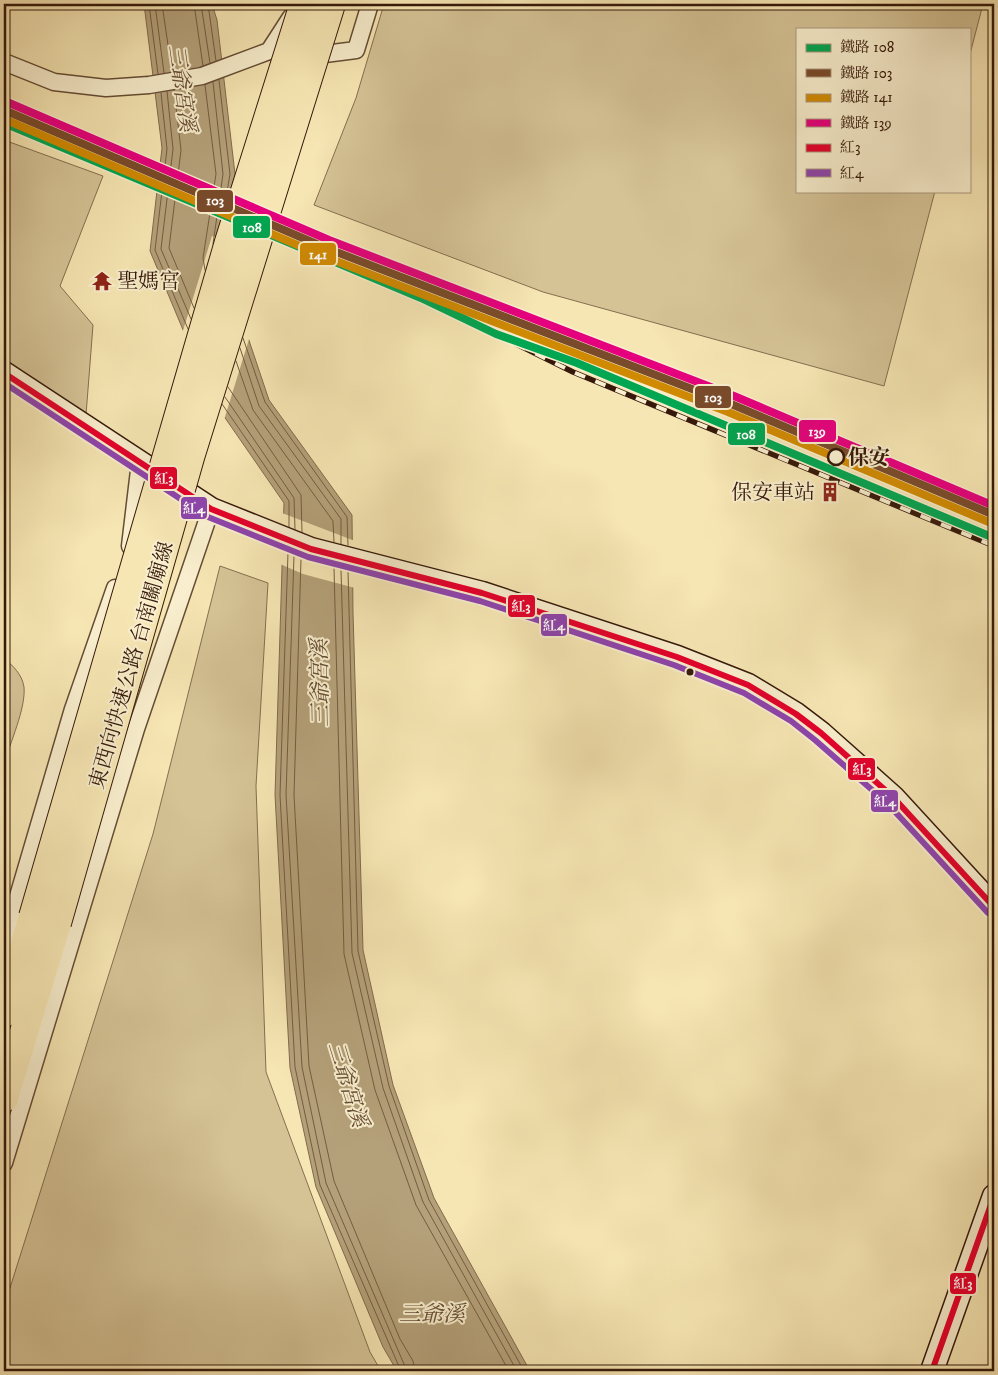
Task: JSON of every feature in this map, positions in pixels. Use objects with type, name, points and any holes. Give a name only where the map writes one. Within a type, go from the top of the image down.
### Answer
[{"type":"highway","name":"東西向快速公路 台南關廟線","points":[[4,1098],[44,922],[229,242],[304,4]]},
{"type":"highway","name":"東西向快速公路 台南關廟線","points":[[4,1013],[44,922],[331,4]]},
{"type":"street","points":[[4,62],[54,82],[106,88],[158,84],[202,76],[270,51],[290,18],[295,4]]},
{"type":"street","points":[[230,66],[356,50],[370,4]]},
{"type":"street","points":[[4,374],[211,509],[312,549],[482,592],[678,657],[748,685],[796,714],[821,733],[893,797],[994,907]]},
{"type":"street","points":[[4,1163],[44,922],[73,709],[130,547],[140,462]]},
{"type":"street","points":[[4,944],[44,922],[136,729],[211,509]]},
{"type":"street","points":[[932,1371],[994,1196]]},
{"type":"shaded area","points":[[384,4],[983,4],[970,54],[970,28],[796,28],[796,192],[935,192],[884,386],[543,292],[314,205],[356,98]]},
{"type":"shaded area","points":[[4,140],[103,176],[60,286],[93,325],[86,415],[4,361]]},
{"type":"shaded area","points":[[220,566],[268,583],[256,786],[266,1072],[370,1352],[381,1371],[4,1371],[4,1307],[153,834]]},
{"type":"shaded area","points":[[4,658],[19,674],[23,682],[24,695],[23,705],[4,764]]},
{"type":"water","name":"三爺溪","points":[[144,4],[212,4],[217,20],[235,174],[222,260],[269,400],[352,515],[363,950],[393,1085],[434,1198],[530,1371],[397,1371],[383,1347],[316,1187],[290,1068],[275,795],[284,503],[212,399],[150,251],[162,148]]},
{"type":"pier","points":[[212,236],[227,241],[224,260],[250,336],[224,420],[210,400],[182,334]]},
{"type":"pier","points":[[282,513],[355,541],[355,588],[303,574],[280,564]]},
{"type":"railway","points":[[426,287],[506,310],[621,352],[994,506]]},
{"type":"railway","points":[[496,334],[573,372],[994,546]]},
{"type":"rail line","name":"139","points":[[7,102],[329,240],[734,396],[994,506]]},
{"type":"rail line","name":"103","points":[[4,110],[326,248],[731,404],[994,515]]},
{"type":"rail line","name":"141","points":[[4,119],[323,256],[728,412],[991,523]]},
{"type":"rail line","name":"108","points":[[4,123],[421,298],[496,334],[577,363],[994,538]]},
{"type":"transit line","name":"紅3","points":[[4,373],[211,509],[311,549],[482,593],[677,657],[748,685],[796,714],[821,733],[893,797],[994,907]]},
{"type":"transit line","name":"紅4","points":[[4,383],[208,517],[308,557],[480,601],[674,665],[744,693],[791,721],[887,803],[988,913]]},
{"type":"transit line","name":"紅3","points":[[932,1371],[994,1196]]},
{"type":"place","name":"聖媽宮","points":[[102,281]]},
{"type":"place","name":"保安","points":[[836,457]]},
{"type":"place","name":"保安車站","points":[[830,492]]},
{"type":"water label","name":"三爺宮溪","points":[[183,88]]},
{"type":"water label","name":"三爺宮溪","points":[[319,683]]},
{"type":"water label","name":"三爺宮溪","points":[[349,1084]]}]
